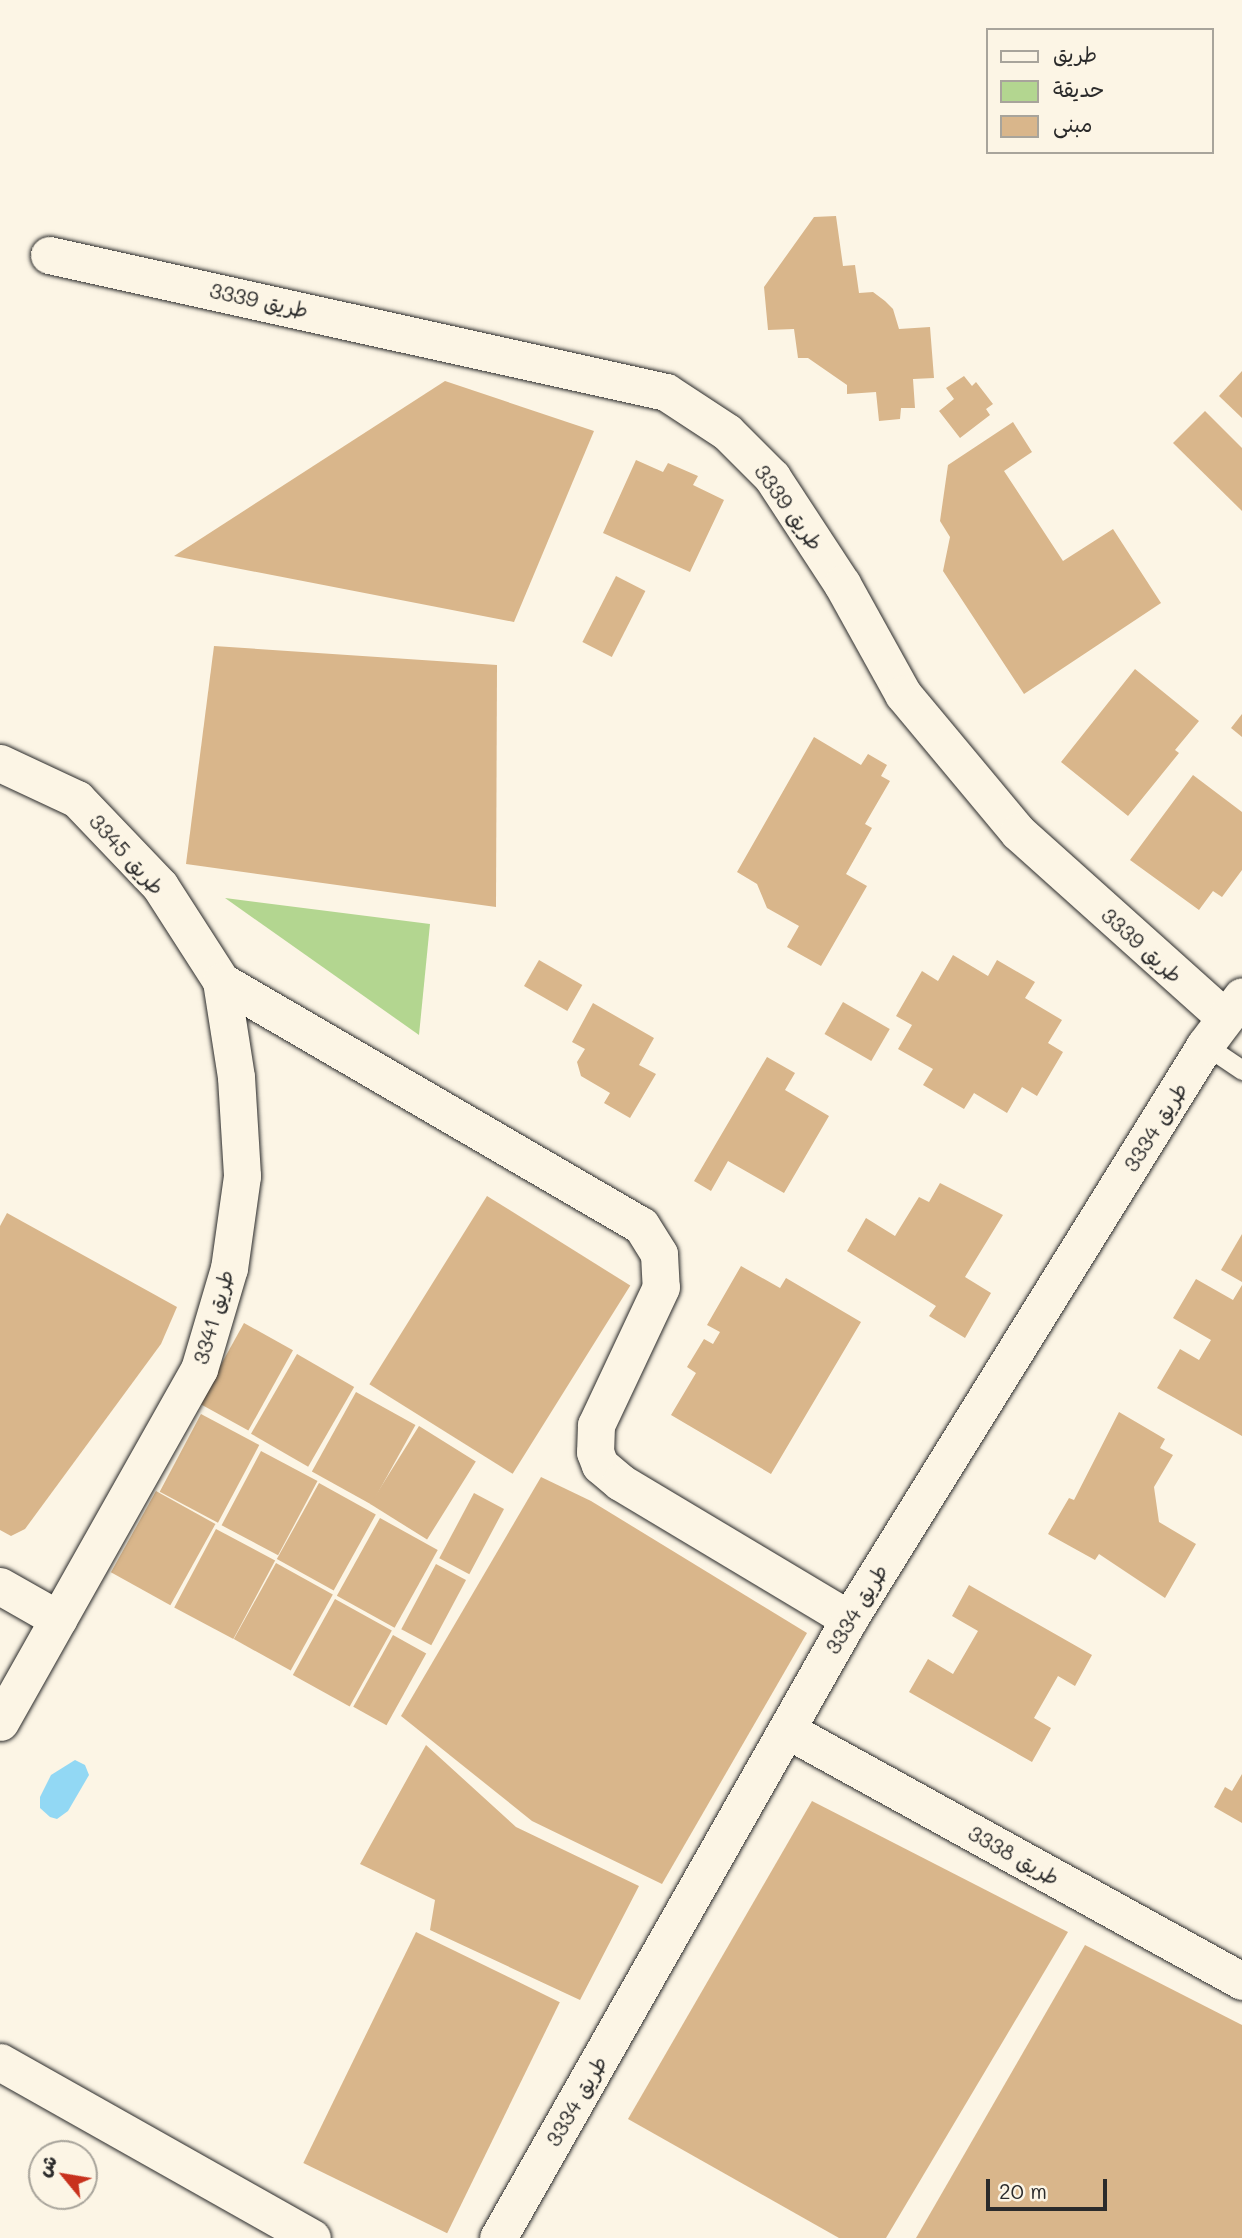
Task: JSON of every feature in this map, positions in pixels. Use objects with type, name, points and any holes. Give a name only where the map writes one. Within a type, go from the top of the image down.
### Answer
[{"type":"street","name":"طريق 3339","points":[[48,256],[667,392],[727,432],[772,477],[842,584],[903,694],[1017,832],[1224,1020]]},
{"type":"street","name":"طريق 3345","points":[[0,763],[77,799],[160,886],[220,981]]},
{"type":"street","points":[[220,981],[641,1225],[659,1254],[661,1287],[596,1426],[595,1452],[600,1465],[620,1482],[849,1619]]},
{"type":"street","name":"طريق 3341","points":[[0,1722],[199,1369],[229,1268],[242,1176],[236,1077],[220,981]]},
{"type":"street","name":"طريق 3334","points":[[498,2238],[849,1619],[1224,1020]]},
{"type":"street","points":[[0,1586],[58,1619]]},
{"type":"street","name":"طريق 3338","points":[[787,1730],[1242,1981]]},
{"type":"street","points":[[0,2062],[312,2238]]},
{"type":"lane","points":[[1224,1020],[1242,1070]]},
{"type":"green space","points":[[225,898],[430,924],[419,1035]]},
{"type":"water","points":[[75,1760],[85,1765],[89,1775],[68,1811],[57,1819],[50,1817],[40,1808],[40,1797],[51,1775]]},
{"type":"building","points":[[836,216],[843,266],[855,265],[859,293],[873,292],[885,301],[893,309],[899,329],[930,327],[934,378],[913,379],[915,408],[901,408],[900,419],[879,421],[876,392],[847,394],[847,385],[808,358],[798,358],[794,329],[768,330],[764,287],[814,217]]},
{"type":"building","points":[[1242,371],[1242,418],[1219,396]]},
{"type":"building","points":[[964,376],[972,386],[976,382],[993,404],[986,409],[990,415],[960,438],[939,411],[954,399],[946,388]]},
{"type":"building","points":[[445,381],[594,431],[514,622],[174,556]]},
{"type":"building","points":[[1205,411],[1242,448],[1242,511],[1173,443]]},
{"type":"building","points":[[1013,422],[1032,452],[1004,471],[1063,561],[1113,529],[1161,603],[1024,694],[943,571],[950,537],[940,521],[948,465]]},
{"type":"building","points":[[636,460],[663,472],[668,463],[698,476],[693,485],[724,500],[690,572],[603,533]]},
{"type":"building","points":[[616,576],[645,591],[612,657],[582,642]]},
{"type":"building","points":[[214,646],[497,665],[496,907],[186,864]]},
{"type":"building","points":[[1135,669],[1199,721],[1175,750],[1179,753],[1128,816],[1061,762]]},
{"type":"building","points":[[1242,714],[1242,737],[1231,728]]},
{"type":"building","points":[[814,737],[861,765],[868,754],[887,765],[881,776],[890,781],[865,824],[872,828],[846,874],[867,886],[821,966],[787,947],[799,926],[767,908],[757,884],[737,872]]},
{"type":"building","points":[[1193,775],[1242,812],[1242,870],[1222,897],[1213,891],[1199,910],[1130,860]]},
{"type":"building","points":[[953,955],[988,976],[997,960],[1035,982],[1025,998],[1062,1020],[1048,1043],[1063,1052],[1037,1096],[1022,1087],[1007,1113],[974,1093],[964,1109],[923,1085],[933,1069],[898,1049],[912,1025],[896,1016],[922,971],[938,981]]},
{"type":"building","points":[[539,960],[582,985],[567,1011],[524,986]]},
{"type":"building","points":[[843,1002],[890,1029],[871,1061],[825,1034]]},
{"type":"building","points":[[593,1003],[654,1038],[639,1065],[656,1074],[630,1118],[604,1103],[610,1093],[581,1076],[577,1062],[585,1049],[572,1042]]},
{"type":"building","points":[[767,1057],[795,1073],[785,1090],[829,1116],[784,1193],[728,1161],[711,1191],[694,1181]]},
{"type":"building","points":[[940,1183],[1003,1215],[965,1277],[991,1293],[965,1338],[929,1316],[936,1306],[847,1251],[866,1218],[895,1236],[919,1197],[929,1202]]},
{"type":"building","points":[[487,1196],[630,1286],[513,1474],[369,1384]]},
{"type":"building","points":[[7,1213],[177,1307],[161,1344],[25,1529],[11,1536],[0,1530],[0,1226]]},
{"type":"building","points":[[1242,1234],[1242,1282],[1221,1270]]},
{"type":"building","points":[[741,1266],[780,1288],[786,1278],[861,1322],[771,1474],[671,1415],[696,1373],[687,1367],[704,1339],[713,1344],[720,1332],[707,1325]]},
{"type":"building","points":[[1196,1279],[1233,1300],[1242,1285],[1242,1436],[1157,1388],[1180,1349],[1199,1360],[1211,1340],[1173,1318]]},
{"type":"building","points":[[244,1323],[293,1350],[248,1431],[199,1403]]},
{"type":"building","points":[[297,1354],[354,1387],[308,1467],[251,1434]]},
{"type":"building","points":[[356,1392],[415,1425],[371,1505],[312,1472]]},
{"type":"building","points":[[1119,1412],[1165,1439],[1160,1448],[1173,1455],[1154,1487],[1159,1522],[1196,1544],[1165,1598],[1099,1554],[1095,1560],[1048,1534],[1069,1498],[1074,1500]]},
{"type":"building","points":[[201,1414],[259,1445],[218,1523],[160,1492]]},
{"type":"building","points":[[419,1426],[476,1462],[427,1540],[370,1504]]},
{"type":"building","points":[[261,1451],[318,1481],[278,1555],[222,1525]]},
{"type":"building","points":[[541,1477],[591,1501],[807,1633],[662,1884],[532,1821],[401,1716]]},
{"type":"building","points":[[319,1483],[376,1515],[334,1591],[277,1559]]},
{"type":"building","points":[[156,1491],[215,1524],[170,1605],[111,1572]]},
{"type":"building","points":[[474,1493],[504,1509],[469,1574],[439,1558]]},
{"type":"building","points":[[380,1518],[438,1550],[395,1628],[337,1596]]},
{"type":"building","points":[[216,1529],[275,1560],[233,1639],[174,1608]]},
{"type":"building","points":[[276,1563],[333,1595],[291,1671],[234,1639]]},
{"type":"building","points":[[436,1564],[466,1580],[431,1645],[401,1629]]},
{"type":"building","points":[[969,1585],[1092,1655],[1075,1686],[1058,1676],[1034,1718],[1051,1728],[1032,1762],[909,1692],[928,1659],[953,1674],[978,1631],[952,1616]]},
{"type":"building","points":[[335,1599],[392,1631],[350,1707],[293,1675]]},
{"type":"building","points":[[393,1635],[426,1653],[386,1725],[353,1707]]},
{"type":"building","points":[[426,1745],[516,1827],[639,1886],[580,2000],[430,1930],[435,1900],[360,1864]]},
{"type":"building","points":[[1242,1774],[1242,1823],[1214,1807],[1225,1787],[1232,1791]]},
{"type":"building","points":[[812,1801],[1068,1932],[886,2238],[839,2238],[628,2119]]},
{"type":"building","points":[[416,1932],[560,2002],[447,2233],[303,2163]]},
{"type":"building","points":[[1085,1945],[1242,2025],[1242,2238],[916,2238]]}]
